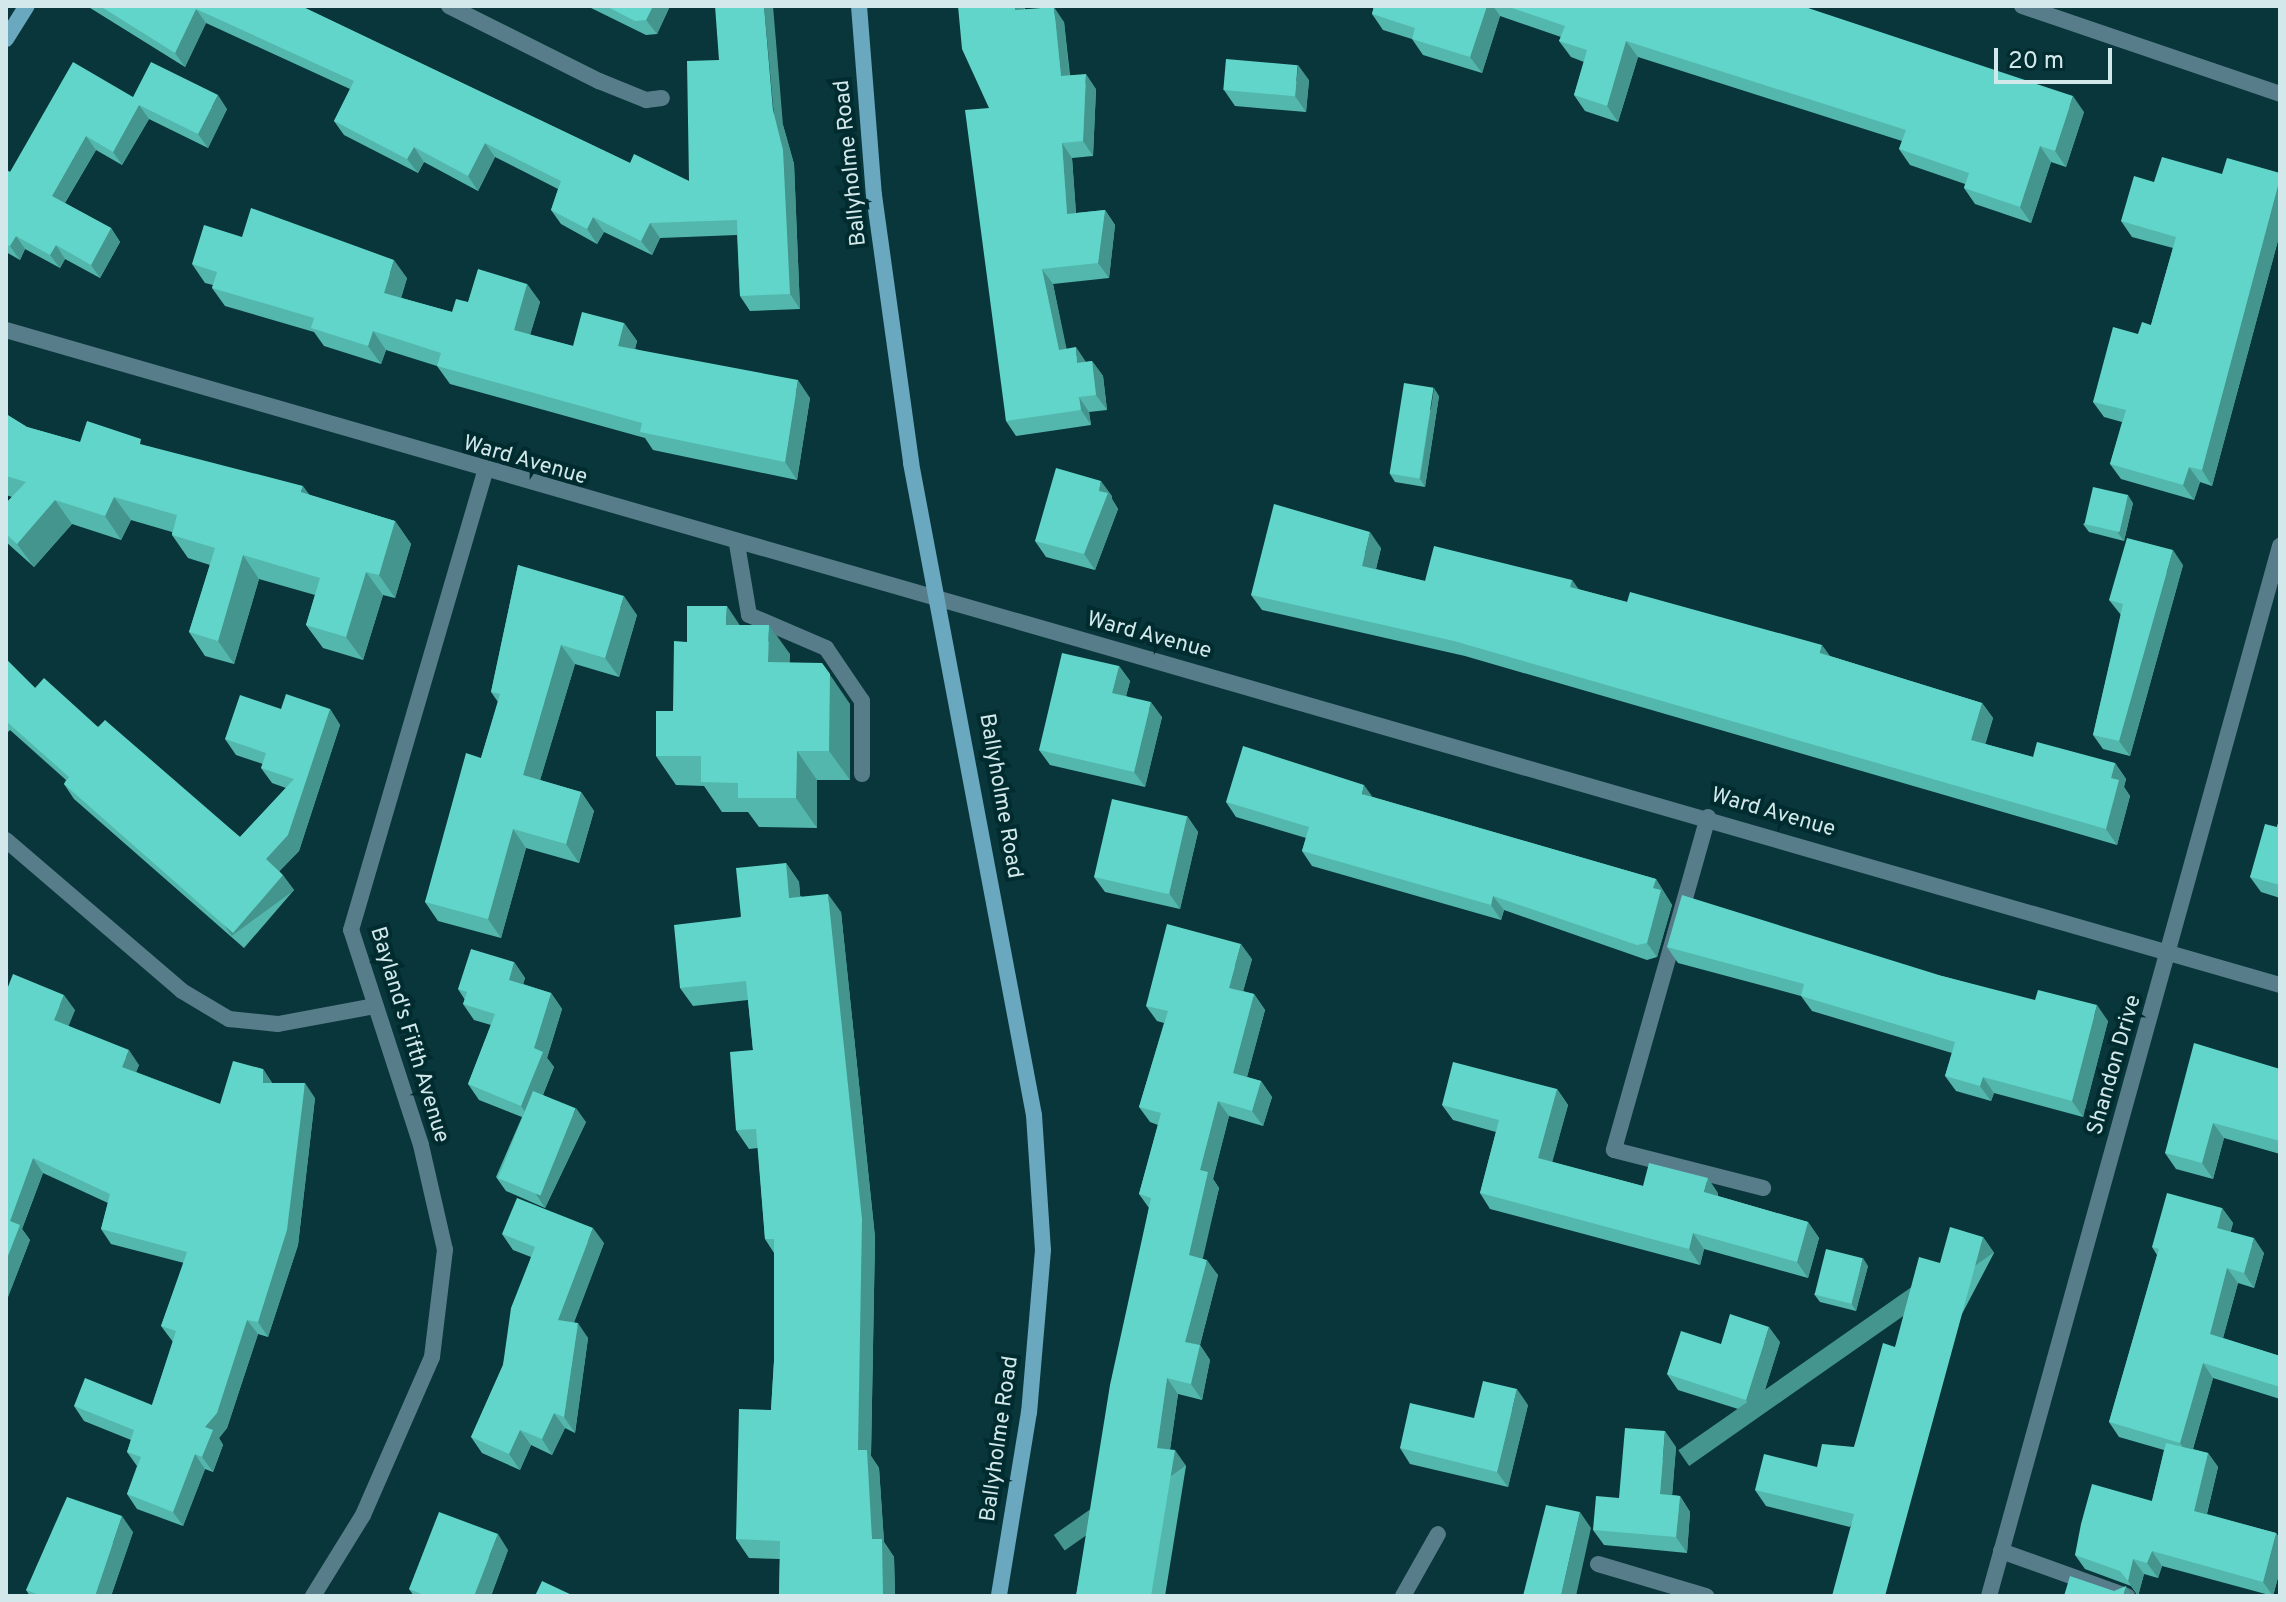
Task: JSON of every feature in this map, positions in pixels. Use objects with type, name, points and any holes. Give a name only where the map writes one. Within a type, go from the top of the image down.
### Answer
[{"type":"main road","points":[[6,39],[27,6]]},
{"type":"main road","name":"Ballyholme Road","points":[[859,6],[874,195],[911,463],[941,602],[1034,1115],[1043,1250],[1029,1412],[999,1596]]},
{"type":"street","points":[[449,6],[599,81],[646,100],[662,98]]},
{"type":"street","points":[[2022,6],[2280,94]]},
{"type":"street","name":"Ward Avenue","points":[[6,330],[485,472],[1708,817],[2280,985]]},
{"type":"street","name":"Bayland's Fifth Avenue","points":[[313,1596],[363,1515],[432,1357],[445,1250],[351,930],[485,472]]},
{"type":"street","points":[[737,544],[749,615],[826,648],[862,701],[862,774]]},
{"type":"street","name":"Shandon Drive","points":[[1989,1596],[2171,952],[2280,546]]},
{"type":"street","points":[[1708,817],[1614,1150],[1763,1188]]},
{"type":"street","points":[[6,840],[182,991],[229,1019],[278,1024],[375,1006]]},
{"type":"street","points":[[1403,1596],[1438,1534]]},
{"type":"street","points":[[2001,1551],[2127,1596]]},
{"type":"street","points":[[1598,1564],[1706,1596]]},
{"type":"building","points":[[100,6],[301,6],[630,163],[634,154],[689,181],[687,61],[719,60],[715,6],[764,6],[773,110],[783,150],[790,294],[740,296],[737,220],[650,223],[641,241],[593,217],[587,229],[551,210],[561,181],[485,143],[468,176],[414,147],[407,159],[334,121],[354,81],[196,9],[175,53]]},
{"type":"building","points":[[606,6],[653,6],[646,20],[635,21]]},
{"type":"building","points":[[958,6],[1015,6],[1015,10],[1054,7],[1061,76],[1086,74],[1083,141],[1062,143],[1067,214],[1105,210],[1098,263],[1042,269],[1059,350],[1076,347],[1077,363],[1092,361],[1096,395],[1079,397],[1081,410],[1006,421],[965,110],[989,108],[962,49]]},
{"type":"building","points":[[1374,6],[1487,6],[1470,57],[1412,39],[1415,28],[1372,14]]},
{"type":"building","points":[[1506,6],[1802,6],[2073,96],[2055,151],[2040,146],[2020,207],[1964,188],[1969,173],[1899,149],[1906,130],[1626,41],[1607,106],[1574,95],[1587,50],[1559,41],[1565,26]]},
{"type":"building","points":[[1226,59],[1298,65],[1295,96],[1223,90]]},
{"type":"building","points":[[73,62],[133,97],[151,62],[218,95],[198,134],[139,105],[113,152],[86,136],[52,196],[111,228],[91,265],[56,245],[50,255],[16,236],[10,246],[6,244],[6,170],[10,172]]},
{"type":"building","points":[[2162,157],[2222,174],[2227,158],[2280,173],[2202,470],[2189,467],[2183,485],[2110,464],[2126,410],[2093,402],[2113,327],[2138,334],[2142,322],[2151,325],[2176,237],[2121,221],[2134,176],[2154,182]]},
{"type":"building","points":[[251,208],[394,260],[384,293],[452,312],[456,299],[468,302],[478,269],[527,284],[514,330],[573,346],[582,312],[624,323],[618,346],[798,380],[785,462],[640,432],[642,423],[437,366],[441,353],[373,331],[368,346],[311,328],[314,318],[212,288],[217,272],[192,264],[204,225],[242,237]]},
{"type":"building","points":[[1404,383],[1434,388],[1419,479],[1390,474]]},
{"type":"building","points":[[6,414],[27,427],[80,442],[87,421],[141,439],[140,444],[303,486],[301,492],[395,521],[379,575],[366,572],[346,637],[306,625],[320,578],[243,555],[218,641],[189,632],[215,548],[172,535],[177,515],[114,497],[105,516],[55,500],[17,544],[6,534],[6,503],[26,482],[6,476]]},
{"type":"building","points":[[1056,468],[1101,481],[1099,491],[1108,493],[1084,554],[1035,541]]},
{"type":"building","points":[[2093,487],[2128,495],[2120,532],[2084,524]]},
{"type":"building","points":[[1274,504],[1370,532],[1362,566],[1425,581],[1434,546],[1572,580],[1570,587],[1627,602],[1630,592],[1822,645],[1820,653],[1982,703],[1971,740],[2033,757],[2037,742],[2115,763],[2111,778],[2119,780],[2106,829],[1454,641],[1251,595]]},
{"type":"building","points":[[2127,538],[2173,550],[2119,741],[2093,735],[2123,604],[2109,600]]},
{"type":"building","points":[[518,565],[624,596],[605,658],[561,645],[523,775],[581,792],[566,844],[513,829],[488,919],[425,902],[466,753],[481,758],[500,694],[491,692]]},
{"type":"building","points":[[687,606],[727,606],[726,625],[769,625],[768,662],[822,663],[830,674],[829,751],[797,751],[796,798],[738,798],[738,783],[701,782],[701,756],[656,756],[656,711],[673,711],[674,641],[687,642]]},
{"type":"building","points":[[1062,653],[1119,666],[1112,693],[1151,702],[1134,772],[1039,750]]},
{"type":"building","points":[[6,659],[35,688],[44,678],[98,727],[105,720],[240,837],[294,779],[261,768],[266,753],[225,739],[240,695],[281,709],[286,694],[330,709],[288,835],[266,859],[283,875],[233,933],[64,784],[69,777],[6,721]]},
{"type":"building","points":[[1243,746],[1364,785],[1362,794],[1656,879],[1653,888],[1661,890],[1647,943],[1637,945],[1493,896],[1491,905],[1302,851],[1309,827],[1226,802]]},
{"type":"building","points":[[1112,799],[1187,816],[1169,894],[1094,877]]},
{"type":"building","points":[[2280,816],[2280,885],[2250,877],[2265,824],[2277,827]]},
{"type":"building","points":[[786,863],[789,898],[828,894],[862,1219],[858,1450],[867,1450],[872,1539],[882,1539],[883,1596],[779,1596],[780,1541],[736,1539],[739,1409],[771,1410],[774,1239],[765,1239],[756,1129],[736,1130],[730,1052],[753,1050],[746,981],[680,988],[674,925],[741,917],[736,868]]},
{"type":"building","points":[[1682,895],[1942,976],[2035,1000],[2038,990],[2097,1005],[2072,1101],[1983,1077],[1980,1086],[1945,1076],[1955,1042],[1801,996],[1804,984],[1667,947]]},
{"type":"building","points":[[1167,924],[1241,944],[1229,988],[1254,994],[1233,1073],[1261,1081],[1252,1111],[1218,1101],[1200,1170],[1208,1172],[1189,1255],[1207,1260],[1185,1342],[1200,1345],[1191,1384],[1167,1378],[1157,1448],[1175,1450],[1151,1596],[1076,1596],[1110,1385],[1151,1198],[1139,1194],[1161,1113],[1139,1107],[1168,1011],[1146,1006]]},
{"type":"building","points":[[471,949],[514,962],[509,980],[551,993],[534,1048],[543,1052],[521,1106],[468,1084],[495,1014],[463,1004],[467,992],[458,989]]},
{"type":"building","points":[[13,974],[64,995],[54,1020],[129,1050],[122,1067],[220,1104],[233,1061],[263,1069],[263,1083],[305,1083],[287,1230],[258,1322],[247,1320],[217,1413],[205,1427],[213,1430],[202,1457],[195,1454],[173,1512],[127,1494],[141,1457],[127,1452],[134,1430],[74,1406],[85,1378],[152,1405],[176,1331],[161,1326],[187,1252],[101,1229],[110,1194],[33,1158],[10,1221],[20,1225],[6,1261],[6,992]]},
{"type":"building","points":[[2194,1043],[2280,1069],[2280,1141],[2213,1123],[2202,1163],[2165,1153]]},
{"type":"building","points":[[1453,1062],[1557,1089],[1538,1158],[1643,1186],[1649,1163],[1708,1178],[1704,1192],[1808,1222],[1797,1262],[1693,1233],[1689,1249],[1480,1193],[1499,1120],[1442,1105]]},
{"type":"building","points":[[533,1091],[576,1108],[540,1195],[498,1178]]},
{"type":"building","points":[[2167,1193],[2222,1208],[2217,1228],[2254,1238],[2244,1273],[2227,1268],[2210,1334],[2280,1356],[2280,1387],[2203,1363],[2180,1443],[2109,1422],[2159,1249],[2152,1247]]},
{"type":"building","points":[[517,1198],[593,1228],[558,1320],[578,1323],[564,1417],[554,1413],[542,1439],[520,1430],[509,1454],[471,1437],[503,1365],[511,1308],[535,1247],[502,1234]]},
{"type":"building","points":[[1950,1227],[1983,1237],[1885,1596],[1832,1596],[1854,1514],[1755,1490],[1764,1454],[1817,1467],[1822,1444],[1854,1447],[1883,1343],[1895,1347],[1919,1257],[1940,1263]]},
{"type":"building","points":[[1826,1249],[1863,1258],[1852,1304],[1815,1295]]},
{"type":"building","points":[[1730,1314],[1769,1327],[1746,1400],[1667,1374],[1681,1331],[1721,1344]]},
{"type":"building","points":[[1483,1381],[1517,1389],[1497,1472],[1400,1448],[1410,1403],[1474,1418]]},
{"type":"building","points":[[1625,1428],[1665,1431],[1660,1494],[1680,1496],[1676,1537],[1593,1530],[1596,1496],[1619,1498]]},
{"type":"building","points":[[2166,1443],[2208,1453],[2194,1511],[2276,1533],[2263,1582],[2152,1551],[2147,1563],[2133,1559],[2128,1581],[2120,1571],[2075,1555],[2092,1484],[2152,1501]]},
{"type":"building","points":[[67,1497],[122,1516],[95,1596],[42,1596],[26,1590]]},
{"type":"building","points":[[1546,1505],[1580,1512],[1561,1596],[1523,1596]]},
{"type":"building","points":[[439,1512],[498,1534],[474,1596],[427,1596],[409,1589]]},
{"type":"building","points":[[2070,1576],[2114,1591],[2126,1586],[2123,1596],[2064,1596]]},
{"type":"building","points":[[542,1581],[574,1596],[535,1596]]}]
